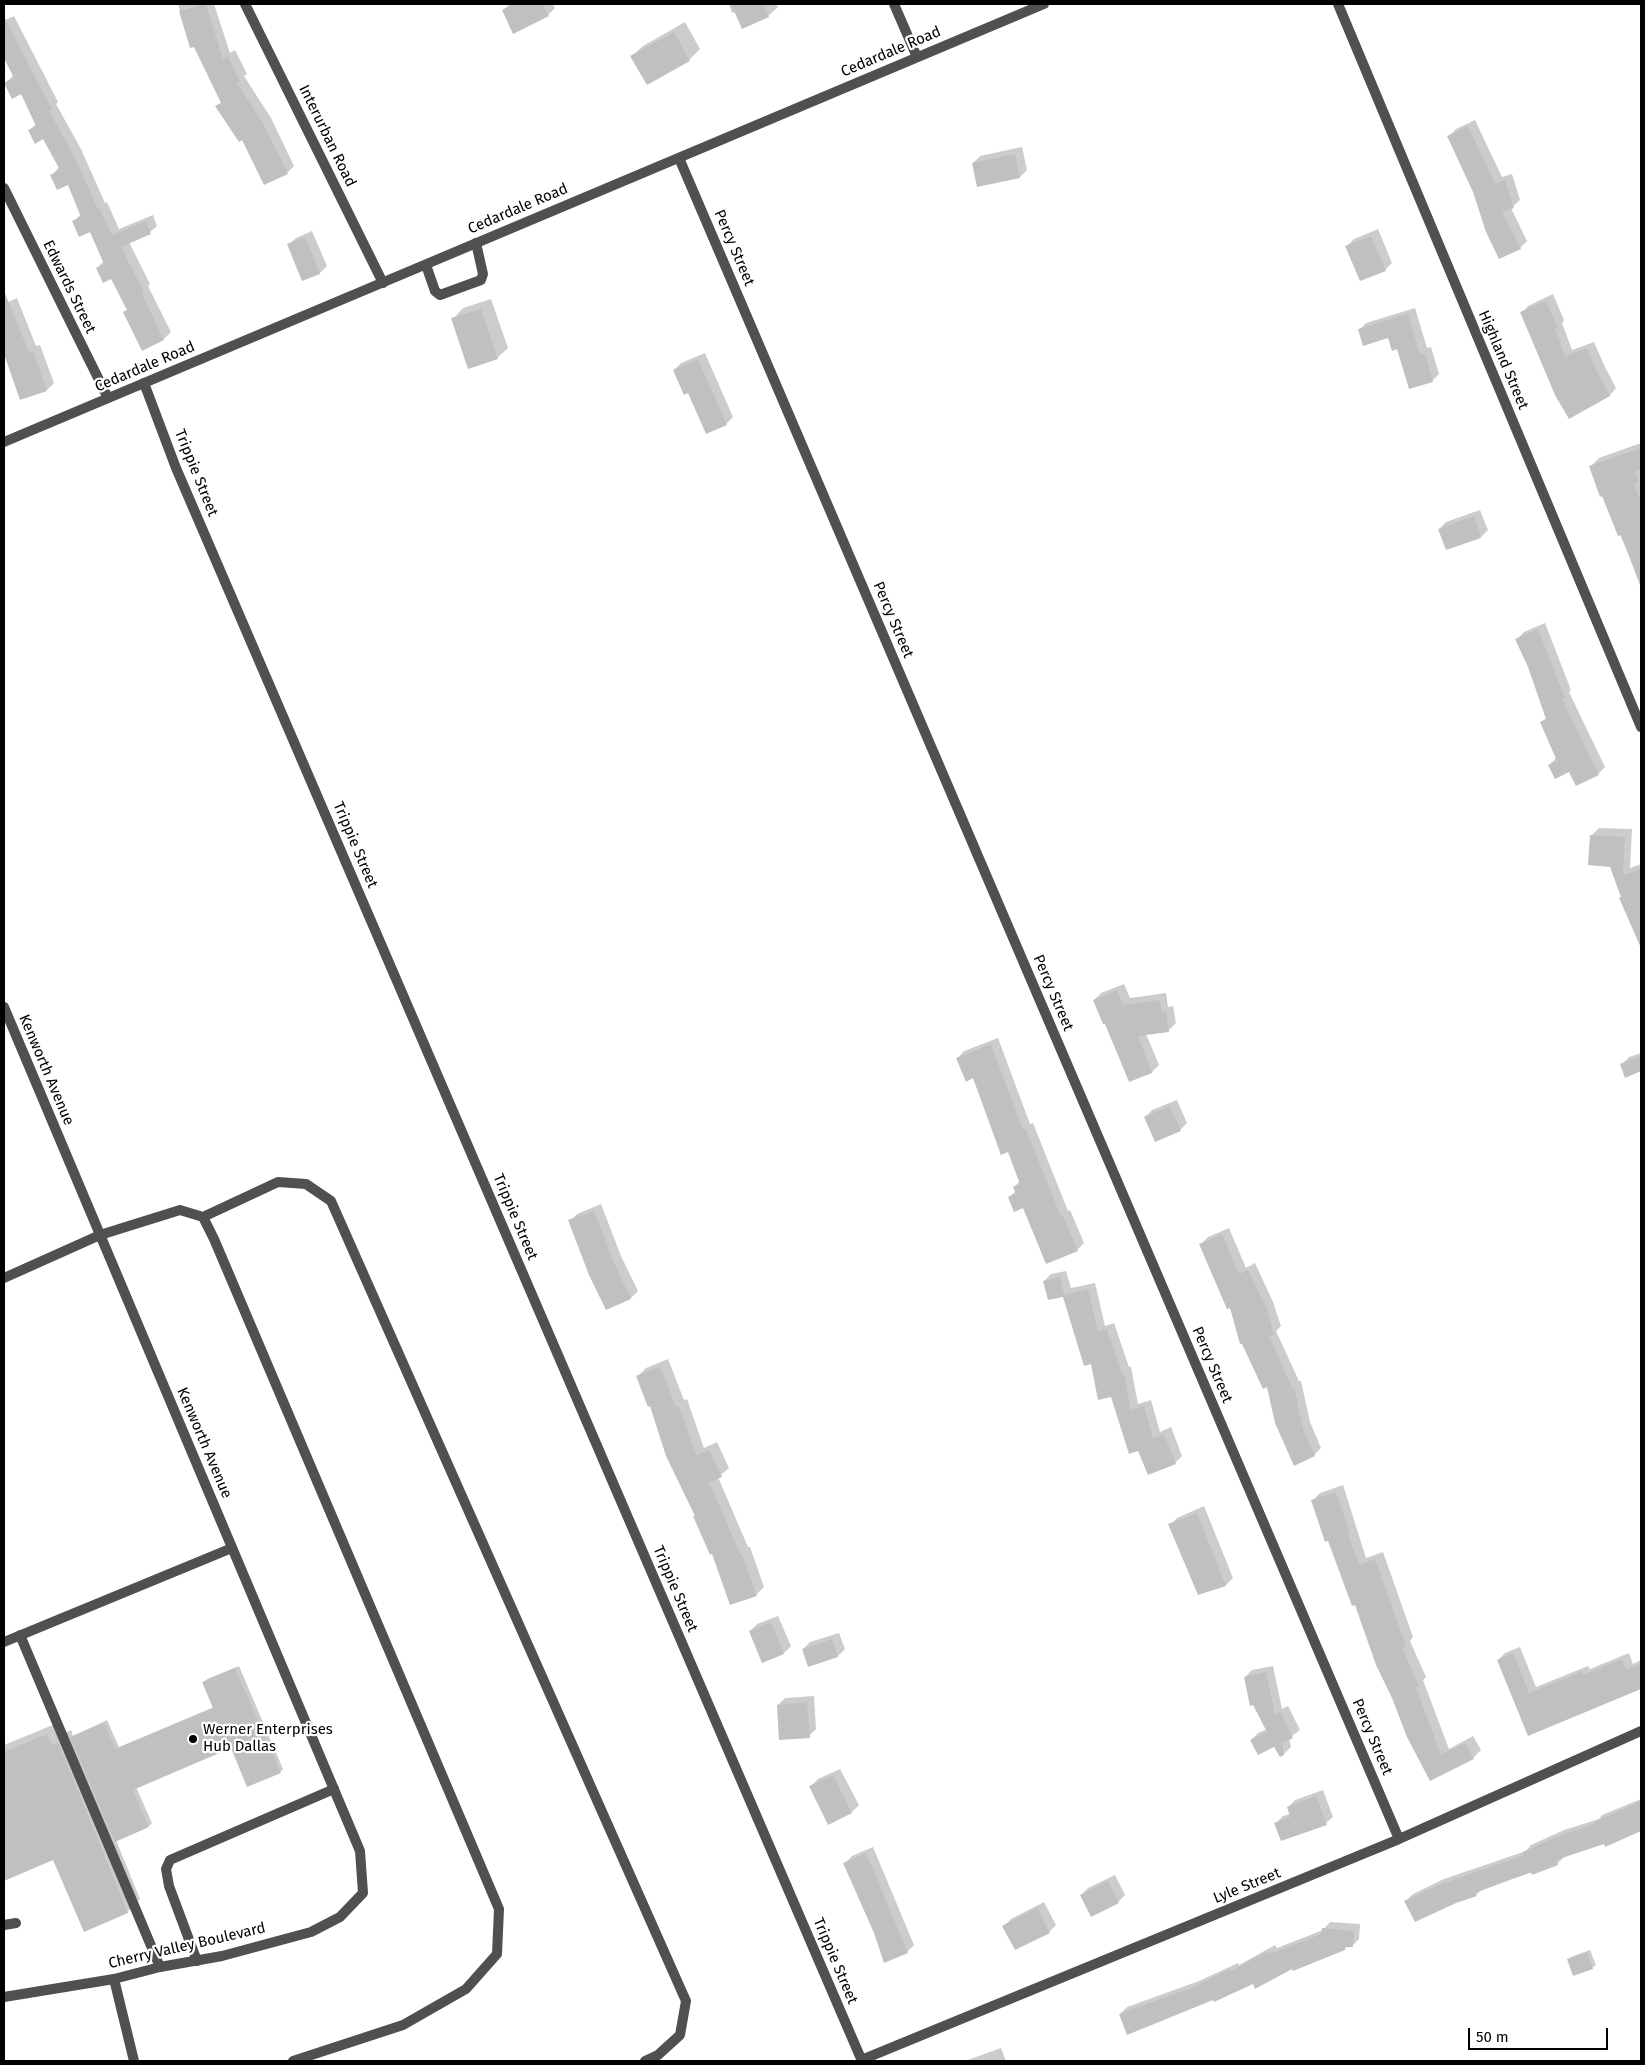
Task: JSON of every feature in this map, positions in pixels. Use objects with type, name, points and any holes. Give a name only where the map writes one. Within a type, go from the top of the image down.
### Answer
[{"type":"street","name":"Interurban Road","points":[[245,4],[383,282]]},
{"type":"street","points":[[894,4],[917,57]]},
{"type":"street","name":"Cedardale Road","points":[[4,442],[1044,4]]},
{"type":"street","name":"Highland Street","points":[[1338,4],[1641,727]]},
{"type":"street","name":"Percy Street","points":[[679,158],[1399,1839]]},
{"type":"street","name":"Edwards Street","points":[[4,188],[108,398]]},
{"type":"street","points":[[426,265],[435,291],[440,295],[481,280],[483,274],[476,243]]},
{"type":"street","name":"Trippie Street","points":[[144,383],[176,468],[862,2060]]},
{"type":"street","name":"Kenworth Avenue","points":[[4,1007],[360,1851],[363,1893]]},
{"type":"street","points":[[4,1278],[100,1235],[180,1210],[203,1217],[278,1182],[306,1184],[331,1200],[686,2001],[680,2036],[658,2055],[645,2061]]},
{"type":"street","points":[[203,1217],[214,1238],[499,1910],[497,1954],[466,1989],[402,2025],[293,2061]]},
{"type":"street","points":[[4,1642],[232,1548]]},
{"type":"street","points":[[20,1635],[160,1967]]},
{"type":"street","name":"Lyle Street","points":[[862,2060],[1399,1839],[1641,1731]]},
{"type":"street","points":[[197,1960],[169,1886],[166,1868],[170,1860],[334,1790]]},
{"type":"street","name":"Cherry Valley Boulevard","points":[[4,1997],[114,1979],[160,1967],[222,1956],[312,1932],[340,1916],[363,1893]]},
{"type":"street","points":[[4,1925],[16,1922]]},
{"type":"street","points":[[114,1979],[134,2061]]},
{"type":"building","points":[[206,4],[223,59],[228,56],[240,82],[237,83],[264,125],[288,174],[264,185],[242,140],[239,142],[215,106],[221,103],[194,47],[190,48],[179,11]]},
{"type":"building","points":[[514,4],[542,4],[549,16],[513,34],[502,10]]},
{"type":"building","points":[[731,4],[763,4],[769,17],[742,29]]},
{"type":"building","points":[[4,16],[52,110],[49,111],[74,156],[112,235],[146,221],[151,234],[121,247],[144,292],[142,294],[164,340],[142,351],[123,312],[127,310],[111,279],[103,283],[96,268],[104,264],[90,232],[79,237],[72,221],[81,217],[68,185],[57,190],[50,175],[60,170],[43,139],[35,144],[28,130],[36,126],[21,94],[12,99],[4,83],[14,78],[4,58]]},
{"type":"building","points":[[674,32],[690,61],[647,85],[630,56]]},
{"type":"building","points":[[1468,126],[1495,183],[1505,180],[1514,208],[1502,212],[1521,249],[1499,259],[1486,232],[1473,192],[1447,136]]},
{"type":"building","points":[[1015,154],[1020,178],[977,187],[972,163]]},
{"type":"building","points":[[1371,236],[1386,271],[1360,281],[1345,246]]},
{"type":"building","points":[[305,237],[320,274],[302,281],[287,244]]},
{"type":"building","points":[[4,291],[29,352],[33,351],[47,391],[20,400],[4,354]]},
{"type":"building","points":[[1546,301],[1558,328],[1555,329],[1565,356],[1587,348],[1610,396],[1569,419],[1555,395],[1520,312]]},
{"type":"building","points":[[481,309],[498,359],[468,369],[451,318]]},
{"type":"building","points":[[1408,314],[1420,355],[1425,353],[1433,382],[1409,389],[1397,349],[1392,351],[1388,338],[1363,346],[1358,329]]},
{"type":"building","points":[[698,359],[727,425],[706,434],[688,393],[684,395],[673,370]]},
{"type":"building","points":[[1641,448],[1641,469],[1635,471],[1639,482],[1634,484],[1641,502],[1640,585],[1621,535],[1618,536],[1602,496],[1600,497],[1589,466]]},
{"type":"building","points":[[1474,516],[1481,538],[1446,550],[1438,529]]},
{"type":"building","points":[[1538,629],[1565,698],[1562,699],[1599,775],[1576,786],[1569,772],[1555,779],[1548,765],[1557,761],[1540,722],[1546,719],[1528,667],[1515,639]]},
{"type":"building","points":[[1590,835],[1625,837],[1623,875],[1641,869],[1641,948],[1619,898],[1621,897],[1610,867],[1588,865]]},
{"type":"building","points":[[1117,990],[1123,1005],[1160,1000],[1162,1013],[1166,1012],[1169,1032],[1138,1036],[1152,1073],[1129,1082],[1093,1000]]},
{"type":"building","points":[[991,1044],[1023,1130],[1026,1129],[1061,1217],[1063,1216],[1078,1251],[1046,1264],[1023,1208],[1014,1212],[1008,1197],[1016,1194],[1013,1187],[1020,1184],[1008,1152],[1001,1155],[973,1078],[966,1082],[956,1058]]},
{"type":"building","points":[[1641,1056],[1641,1071],[1625,1078],[1620,1064]]},
{"type":"building","points":[[1170,1106],[1181,1131],[1155,1142],[1144,1117]]},
{"type":"building","points":[[594,1211],[614,1263],[631,1299],[606,1310],[589,1275],[568,1220]]},
{"type":"building","points":[[1222,1234],[1239,1274],[1248,1270],[1267,1309],[1274,1335],[1269,1336],[1292,1388],[1294,1387],[1303,1429],[1315,1456],[1294,1466],[1275,1423],[1267,1387],[1263,1389],[1242,1344],[1240,1344],[1230,1308],[1227,1309],[1199,1244]]},
{"type":"building","points":[[1060,1277],[1064,1295],[1088,1289],[1098,1332],[1107,1329],[1122,1374],[1124,1373],[1131,1410],[1144,1406],[1153,1438],[1164,1434],[1176,1464],[1148,1475],[1138,1451],[1129,1454],[1111,1397],[1098,1400],[1091,1364],[1084,1366],[1063,1297],[1048,1300],[1043,1281]]},
{"type":"building","points":[[660,1366],[676,1407],[679,1406],[696,1455],[709,1450],[722,1477],[709,1482],[740,1554],[742,1554],[757,1596],[730,1605],[712,1554],[710,1555],[693,1516],[695,1516],[666,1456],[650,1406],[648,1407],[636,1376]]},
{"type":"building","points":[[1336,1492],[1359,1565],[1375,1559],[1406,1646],[1402,1648],[1419,1686],[1416,1688],[1441,1755],[1465,1743],[1474,1759],[1430,1781],[1407,1737],[1392,1698],[1376,1665],[1355,1605],[1352,1606],[1328,1541],[1325,1542],[1311,1500]]},
{"type":"building","points":[[1197,1513],[1226,1586],[1198,1595],[1168,1524]]},
{"type":"building","points":[[771,1622],[784,1654],[762,1663],[749,1631]]},
{"type":"building","points":[[832,1639],[838,1657],[808,1667],[802,1649]]},
{"type":"building","points":[[1513,1653],[1529,1693],[1581,1672],[1583,1675],[1622,1659],[1626,1670],[1641,1664],[1641,1689],[1528,1736],[1497,1660]]},
{"type":"building","points":[[235,1668],[281,1773],[247,1787],[231,1748],[133,1790],[149,1827],[115,1842],[70,1737],[104,1723],[116,1749],[213,1708],[202,1682]]},
{"type":"building","points":[[1266,1672],[1275,1715],[1281,1712],[1293,1738],[1282,1743],[1284,1755],[1280,1757],[1274,1747],[1258,1755],[1250,1740],[1267,1732],[1253,1705],[1250,1706],[1244,1677]]},
{"type":"building","points":[[807,1702],[810,1738],[779,1740],[777,1705]]},
{"type":"building","points":[[47,1734],[52,1745],[58,1742],[128,1913],[84,1932],[53,1860],[4,1881],[4,1752]]},
{"type":"building","points":[[833,1775],[852,1813],[828,1825],[809,1786]]},
{"type":"building","points":[[1316,1796],[1327,1825],[1281,1841],[1274,1823],[1290,1817],[1287,1807]]},
{"type":"building","points":[[1641,1801],[1641,1831],[1605,1847],[1604,1844],[1556,1860],[1558,1865],[1532,1875],[1531,1872],[1475,1893],[1477,1896],[1456,1903],[1415,1922],[1404,1901],[1436,1886],[1524,1855],[1523,1852],[1556,1837],[1595,1824],[1594,1822]]},
{"type":"building","points":[[866,1853],[908,1953],[884,1963],[874,1933],[843,1863]]},
{"type":"building","points":[[1108,1881],[1119,1903],[1091,1917],[1080,1895]]},
{"type":"building","points":[[1037,1908],[1050,1933],[1015,1950],[1002,1926]]},
{"type":"building","points":[[1322,1928],[1354,1931],[1353,1947],[1345,1947],[1345,1950],[1293,1971],[1292,1969],[1255,1989],[1253,1984],[1214,2002],[1213,2000],[1127,2035],[1119,2014],[1191,1988],[1230,1969],[1231,1971],[1268,1951],[1270,1954],[1321,1934]]},
{"type":"building","points":[[1587,1952],[1593,1969],[1573,1976],[1567,1959]]},
{"type":"place","name":"Werner Enterprises Hub Dallas","points":[[193,1739]]}]
